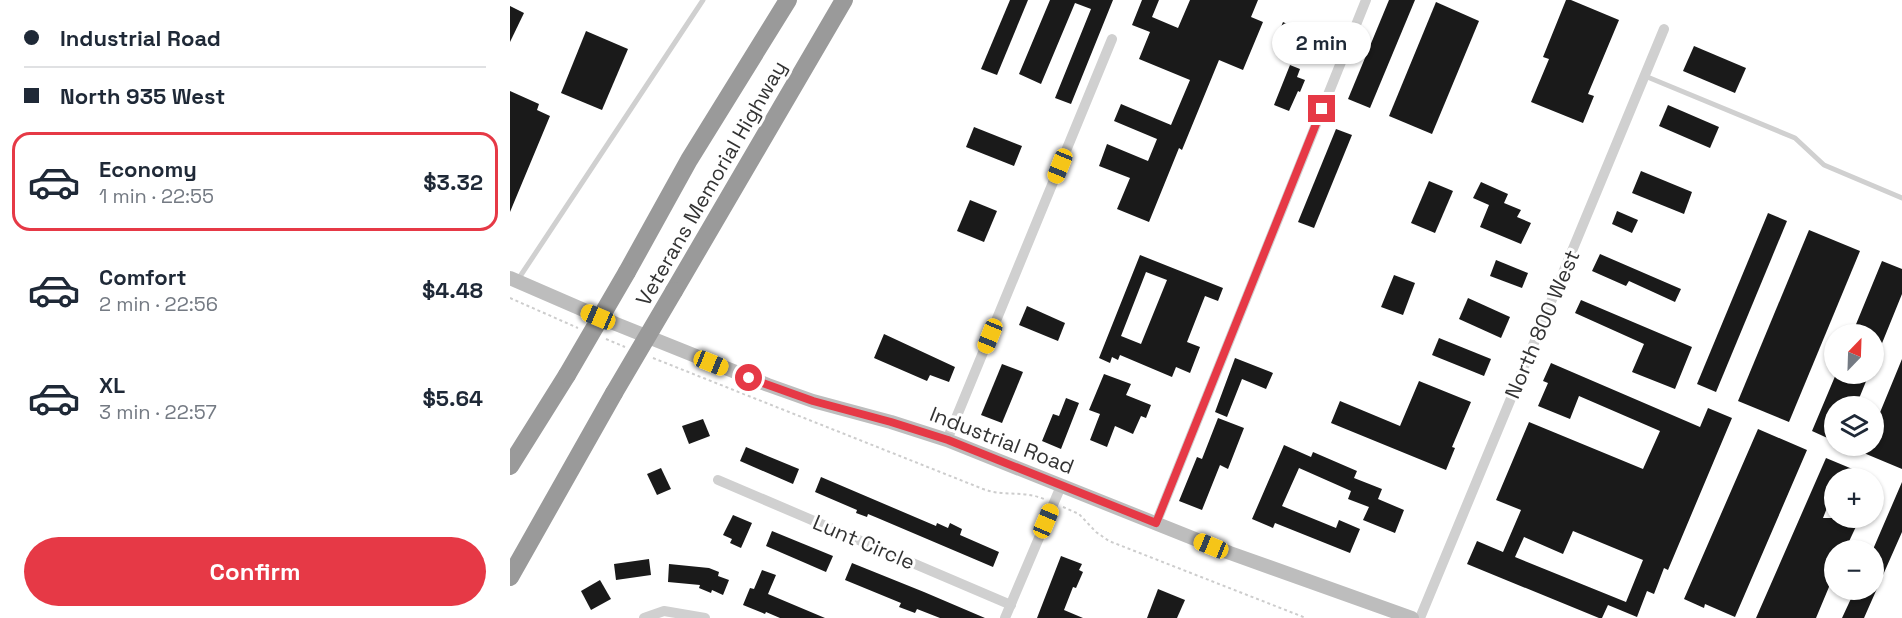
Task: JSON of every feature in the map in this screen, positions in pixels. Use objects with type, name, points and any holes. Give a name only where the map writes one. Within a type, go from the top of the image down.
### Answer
[{"type":"highway","name":"Veterans Memorial Highway","points":[[510,466],[567,375],[689,160],[788,0]]},
{"type":"highway","name":"Veterans Memorial Highway","points":[[510,577],[614,393],[844,0]]},
{"type":"street","points":[[1156,523],[1366,0]]},
{"type":"street","name":"North 800 West","points":[[1420,618],[1664,29]]},
{"type":"street","points":[[948,440],[1112,39]]},
{"type":"street","name":"Industrial Road","points":[[513,279],[625,328],[790,394],[948,440],[1287,575],[1412,618]]},
{"type":"street","name":"Lunt Circle","points":[[717,480],[1011,605]]},
{"type":"street","points":[[1005,618],[1061,486]]},
{"type":"street","points":[[644,618],[664,611],[705,618]]},
{"type":"lane","points":[[513,279],[704,0]]},
{"type":"lane","points":[[1645,76],[1795,138],[1824,165],[1902,198]]},
{"type":"path","points":[[510,298],[582,329]]},
{"type":"path","points":[[599,336],[630,349]]},
{"type":"path","points":[[652,357],[983,489],[1004,494],[1034,495]]},
{"type":"path","points":[[1070,510],[1083,516],[1096,532],[1109,541],[1306,618]]},
{"type":"building","points":[[1010,0],[1028,0],[997,75],[981,69]]},
{"type":"building","points":[[1050,0],[1113,0],[1071,104],[1055,98],[1091,9],[1075,3],[1041,84],[1019,74]]},
{"type":"building","points":[[1142,0],[1159,0],[1152,17],[1178,28],[1190,0],[1258,0],[1251,17],[1263,22],[1243,70],[1219,60],[1182,150],[1179,148],[1149,222],[1117,209],[1130,178],[1099,166],[1107,144],[1148,161],[1157,139],[1114,121],[1121,104],[1171,125],[1190,80],[1139,59],[1150,32],[1132,25]]},
{"type":"building","points":[[1389,0],[1415,0],[1370,108],[1348,99]]},
{"type":"building","points":[[1566,0],[1619,20],[1588,94],[1594,96],[1583,123],[1531,102],[1549,59],[1543,57]]},
{"type":"building","points":[[1436,2],[1479,21],[1432,134],[1389,116]]},
{"type":"building","points":[[510,6],[524,13],[510,42]]},
{"type":"building","points":[[1283,22],[1310,37],[1301,58],[1273,46]]},
{"type":"building","points":[[586,31],[628,49],[602,110],[561,93]]},
{"type":"building","points":[[1694,46],[1746,68],[1735,93],[1683,71]]},
{"type":"building","points":[[1290,65],[1300,69],[1297,77],[1305,80],[1289,111],[1274,105]]},
{"type":"building","points":[[510,91],[539,104],[537,110],[550,116],[510,212]]},
{"type":"building","points":[[1668,105],[1719,127],[1710,148],[1659,126]]},
{"type":"building","points":[[974,127],[1022,146],[1014,166],[966,147]]},
{"type":"building","points":[[1336,129],[1352,135],[1314,228],[1298,222]]},
{"type":"building","points":[[1641,171],[1692,192],[1684,214],[1632,193]]},
{"type":"building","points":[[1429,181],[1453,191],[1435,233],[1411,223]]},
{"type":"building","points":[[1481,182],[1508,194],[1504,203],[1521,210],[1517,217],[1531,223],[1521,244],[1480,227],[1489,205],[1473,198]]},
{"type":"building","points":[[970,200],[997,211],[984,242],[957,231]]},
{"type":"building","points":[[1617,211],[1638,220],[1632,233],[1612,224]]},
{"type":"building","points":[[1768,213],[1787,221],[1716,392],[1697,384]]},
{"type":"building","points":[[1809,230],[1860,251],[1830,324],[1824,324],[1824,338],[1789,422],[1738,401]]},
{"type":"building","points":[[1600,254],[1681,289],[1675,302],[1629,281],[1626,286],[1592,271]]},
{"type":"building","points":[[1140,255],[1223,288],[1218,301],[1205,296],[1187,342],[1200,347],[1190,373],[1176,367],[1172,377],[1120,355],[1118,360],[1112,357],[1110,363],[1099,358]],"holes":[[[1146,272],[1167,280],[1141,344],[1121,336]]]},
{"type":"building","points":[[1496,260],[1528,273],[1522,288],[1490,276]]},
{"type":"building","points":[[1882,261],[1902,269],[1902,294],[1884,338],[1884,324],[1856,324]]},
{"type":"building","points":[[1394,275],[1415,283],[1403,315],[1381,307]]},
{"type":"building","points":[[1468,298],[1510,317],[1501,338],[1459,319]]},
{"type":"building","points":[[1581,300],[1692,347],[1675,389],[1632,372],[1644,344],[1575,313]]},
{"type":"building","points":[[1027,306],[1065,323],[1058,341],[1019,325]]},
{"type":"building","points":[[884,334],[955,367],[949,382],[930,375],[927,381],[874,358]]},
{"type":"building","points":[[1439,338],[1491,359],[1484,376],[1432,355]]},
{"type":"building","points":[[1235,358],[1273,373],[1266,389],[1242,379],[1227,417],[1215,412]]},
{"type":"building","points":[[1902,359],[1902,469],[1871,456],[1884,456],[1884,403]]},
{"type":"building","points":[[1551,363],[1700,427],[1708,408],[1732,418],[1668,570],[1664,568],[1654,594],[1647,591],[1637,617],[1608,605],[1602,618],[1599,618],[1467,564],[1477,541],[1503,552],[1521,510],[1496,500],[1529,422],[1643,469],[1660,431],[1579,396],[1570,419],[1538,406],[1548,383],[1543,381]],"holes":[[[1573,531],[1643,560],[1626,602],[1515,557],[1524,537],[1563,554]]]},
{"type":"building","points":[[1002,364],[1023,372],[1002,423],[981,415]]},
{"type":"building","points":[[1104,374],[1131,384],[1126,395],[1151,405],[1146,418],[1141,416],[1133,434],[1115,426],[1107,447],[1090,440],[1100,414],[1089,410]]},
{"type":"building","points":[[1419,381],[1471,402],[1452,447],[1455,448],[1446,470],[1331,423],[1340,401],[1400,426]]},
{"type":"building","points":[[1832,384],[1865,384],[1860,396],[1827,396]]},
{"type":"building","points":[[1066,398],[1079,403],[1061,449],[1042,441],[1053,414],[1059,416]]},
{"type":"building","points":[[1824,402],[1824,436],[1812,431]]},
{"type":"building","points":[[1218,418],[1244,428],[1228,469],[1220,465],[1202,510],[1179,501],[1197,457],[1202,459]]},
{"type":"building","points":[[703,419],[710,436],[689,444],[682,426]]},
{"type":"building","points":[[1758,429],[1807,450],[1735,617],[1705,604],[1704,608],[1684,599]]},
{"type":"building","points":[[1284,445],[1311,457],[1313,452],[1357,471],[1354,478],[1382,489],[1378,499],[1404,510],[1395,533],[1363,520],[1369,507],[1348,499],[1351,491],[1299,468],[1282,506],[1336,528],[1339,520],[1360,529],[1350,553],[1275,523],[1273,528],[1252,519]]},
{"type":"building","points":[[746,447],[799,469],[793,484],[740,461]]},
{"type":"building","points":[[1826,458],[1850,468],[1824,468],[1824,528],[1855,528],[1850,540],[1824,540],[1824,599],[1816,618],[1756,618]]},
{"type":"building","points":[[661,468],[671,489],[657,495],[647,474]]},
{"type":"building","points":[[821,477],[936,526],[937,523],[948,528],[950,523],[962,529],[960,535],[999,552],[993,567],[868,514],[867,517],[856,513],[857,510],[815,492]]},
{"type":"building","points":[[1902,482],[1902,532],[1884,573],[1884,540],[1877,540]]},
{"type":"building","points":[[733,515],[752,523],[741,548],[730,543],[732,539],[723,535]]},
{"type":"building","points":[[772,531],[833,556],[826,572],[766,546]]},
{"type":"building","points":[[1061,556],[1082,564],[1079,570],[1083,572],[1076,588],[1073,587],[1064,610],[1083,618],[1037,618]]},
{"type":"building","points":[[649,559],[651,575],[616,580],[614,564]]},
{"type":"building","points":[[852,563],[985,618],[940,618],[917,609],[915,613],[899,607],[901,603],[845,580]]},
{"type":"building","points":[[669,564],[709,568],[719,572],[718,576],[729,580],[723,595],[699,588],[700,585],[668,582]]},
{"type":"building","points":[[762,570],[776,575],[768,594],[825,618],[780,618],[743,605],[750,588],[754,589]]},
{"type":"building","points":[[600,580],[611,599],[591,610],[581,591]]},
{"type":"building","points":[[1158,589],[1185,600],[1177,618],[1147,618]]},
{"type":"building","points":[[1850,600],[1872,600],[1864,618],[1842,618]]},
{"type":"route","points":[[749,378],[790,394],[948,440],[1156,523],[1322,109]]}]
